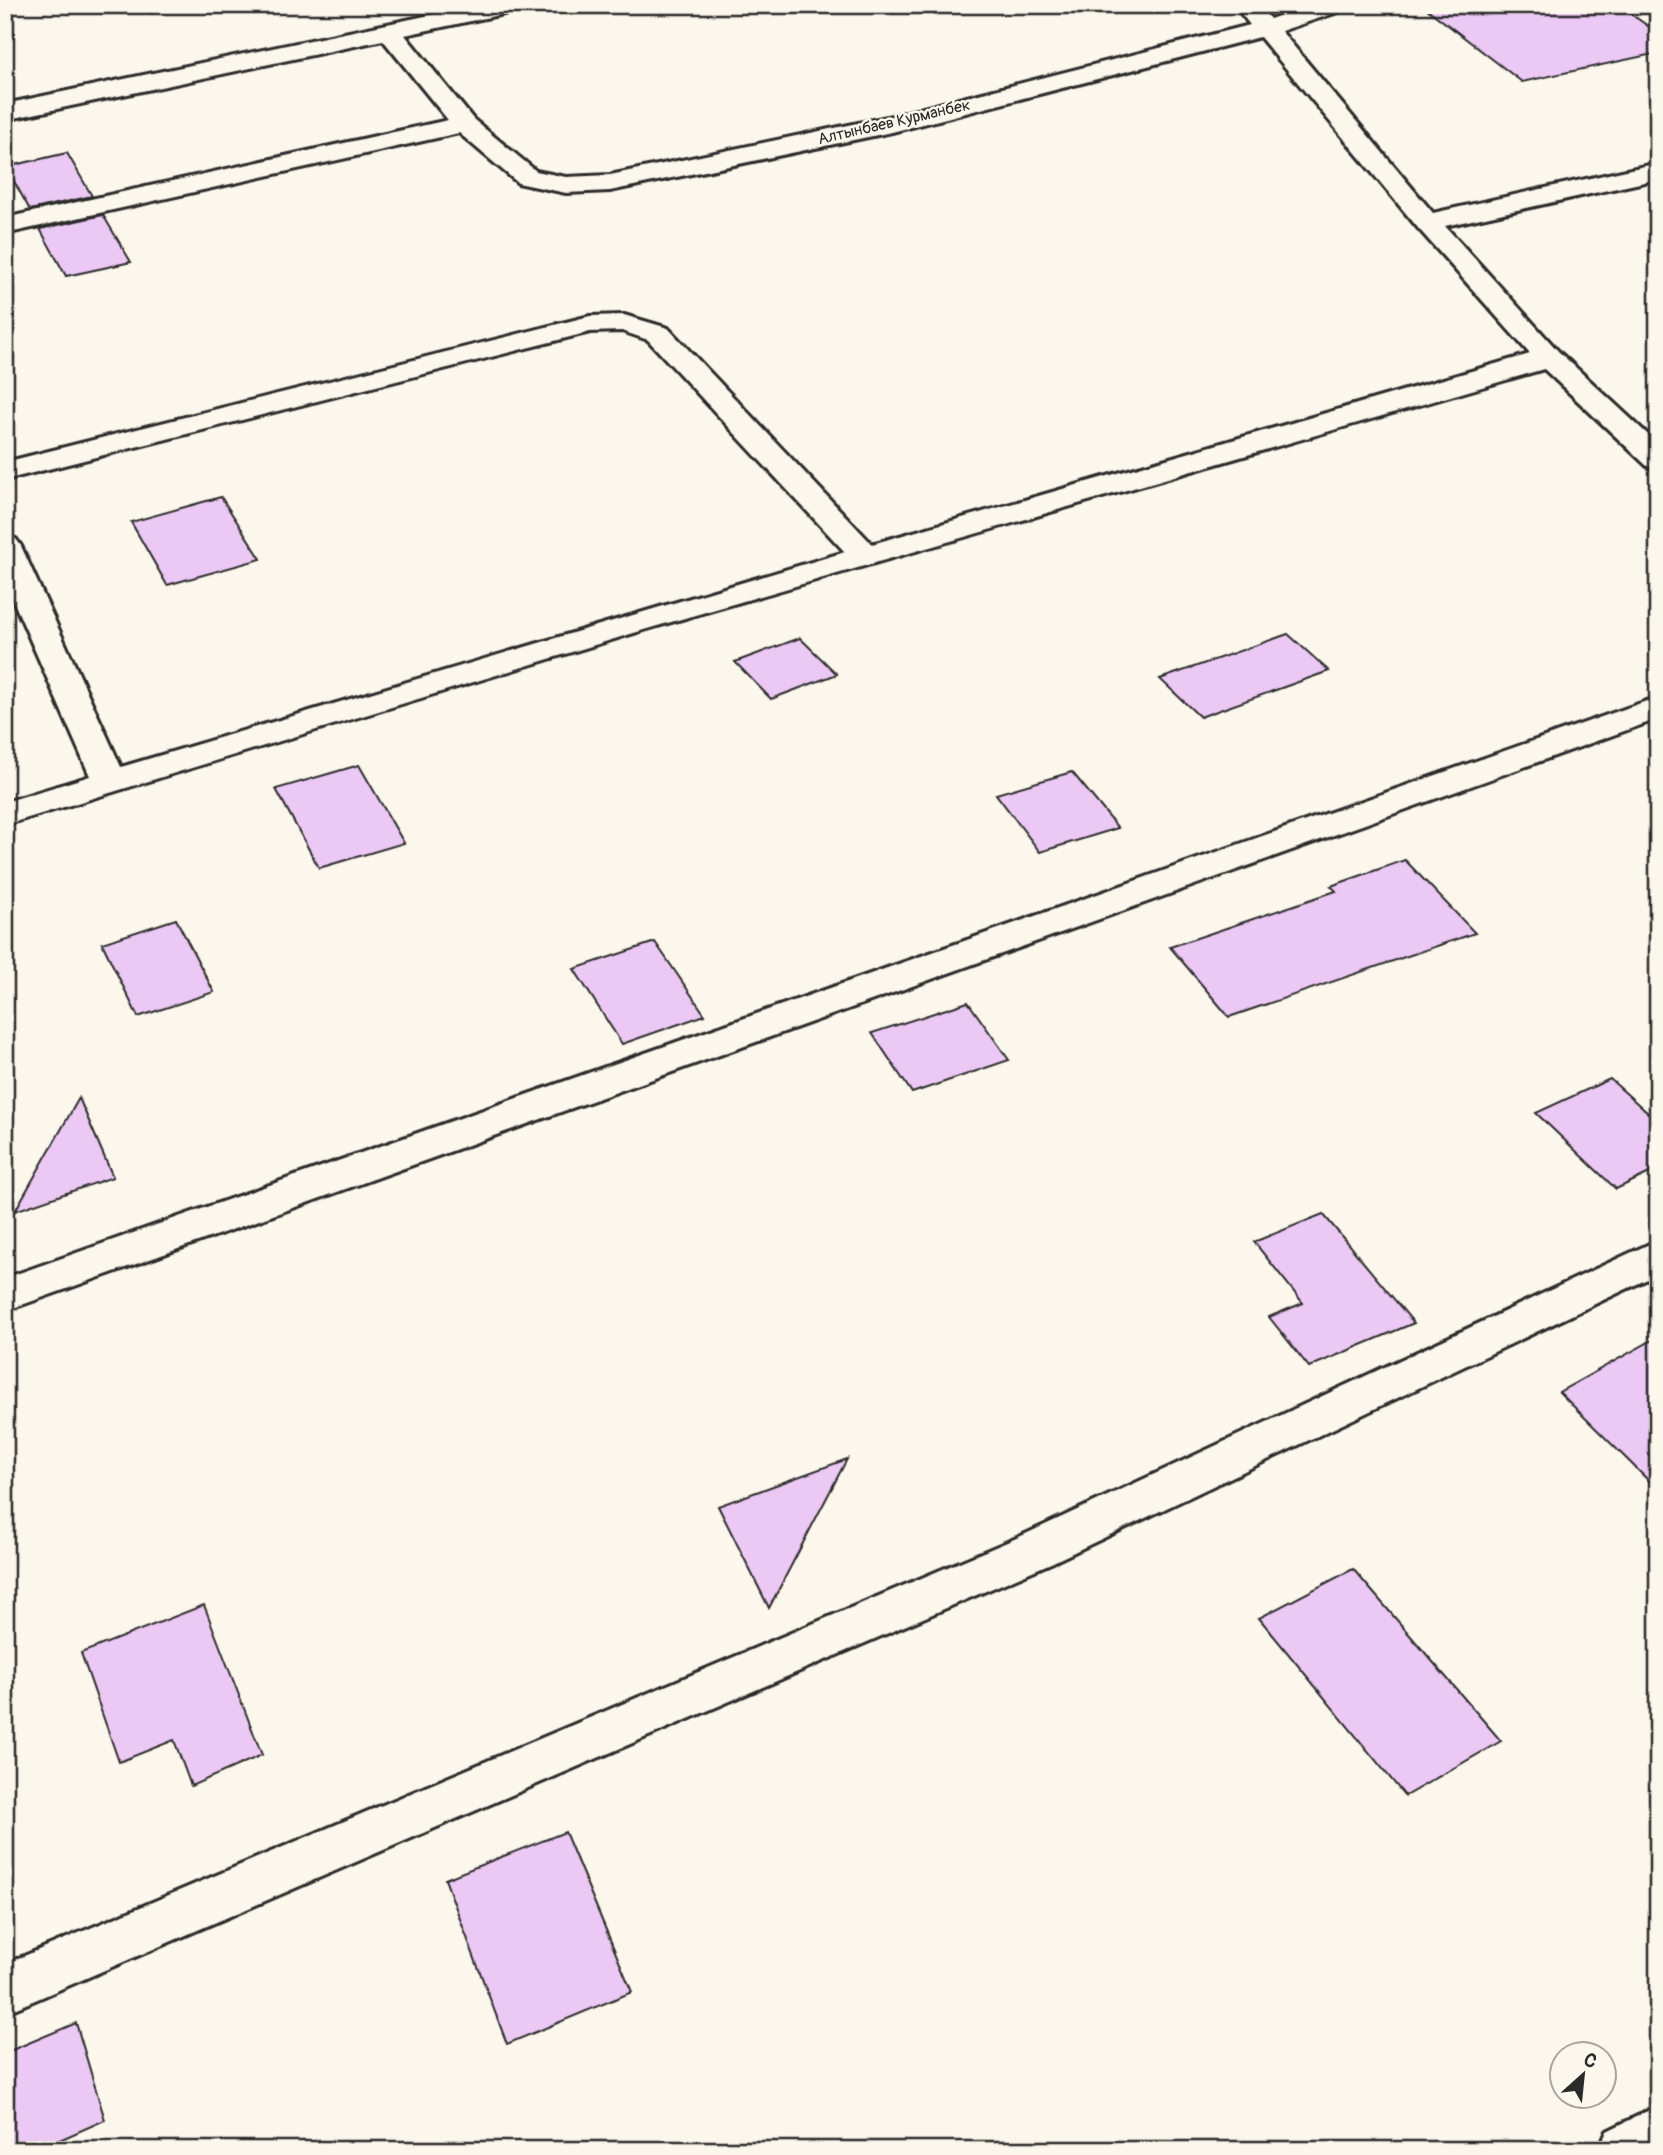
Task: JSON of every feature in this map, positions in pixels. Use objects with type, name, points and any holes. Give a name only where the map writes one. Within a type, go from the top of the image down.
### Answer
[{"type":"street","points":[[5,112],[513,5]]},
{"type":"street","points":[[1246,5],[1427,222],[1549,358],[1658,460]]},
{"type":"street","name":"Алтынбаев Курманбек","points":[[389,31],[464,124],[527,177],[566,186],[610,183],[892,124],[1266,28],[1336,5]]},
{"type":"street","points":[[5,226],[464,124]]},
{"type":"street","points":[[1427,222],[1658,171]]},
{"type":"street","points":[[5,471],[590,324],[624,323],[658,334],[866,556]]},
{"type":"street","points":[[5,814],[866,556],[1549,358]]},
{"type":"street","points":[[5,546],[110,782]]},
{"type":"street","points":[[5,1295],[1658,707]]},
{"type":"street","points":[[5,1989],[1035,1550],[1658,1256]]},
{"type":"street","points":[[1626,2150],[1658,2132]]},
{"type":"building","points":[[1422,5],[1618,5],[1658,33],[1658,53],[1522,82]]},
{"type":"building","points":[[67,153],[92,196],[30,210],[6,167]]},
{"type":"building","points":[[103,215],[131,262],[66,276],[40,229]]},
{"type":"building","points":[[221,497],[261,559],[167,585],[131,522]]},
{"type":"building","points":[[1288,634],[1329,671],[1200,717],[1160,679]]},
{"type":"building","points":[[800,638],[837,674],[771,699],[735,662]]},
{"type":"building","points":[[359,765],[404,843],[319,868],[276,789]]},
{"type":"building","points":[[1072,772],[1118,828],[1040,852],[996,794]]},
{"type":"building","points":[[1405,860],[1475,933],[1229,1017],[1170,947],[1336,891],[1331,886]]},
{"type":"building","points":[[176,919],[214,992],[138,1017],[102,943]]},
{"type":"building","points":[[655,942],[705,1015],[622,1044],[574,969]]},
{"type":"building","points":[[968,1002],[1009,1060],[912,1093],[872,1033]]},
{"type":"building","points":[[1610,1079],[1658,1122],[1658,1169],[1616,1189],[1536,1113]]},
{"type":"building","points":[[79,1098],[113,1177],[15,1211]]},
{"type":"building","points":[[1323,1214],[1414,1323],[1309,1367],[1269,1317],[1303,1303],[1254,1242]]},
{"type":"building","points":[[1658,1337],[1658,1490],[1559,1392]]},
{"type":"building","points":[[847,1459],[769,1608],[718,1506]]},
{"type":"building","points":[[1353,1569],[1501,1741],[1405,1796],[1259,1618]]},
{"type":"building","points":[[204,1605],[262,1755],[191,1786],[174,1740],[119,1762],[81,1653]]},
{"type":"building","points":[[565,1832],[632,1992],[507,2044],[445,1879]]},
{"type":"building","points":[[76,2023],[105,2120],[37,2150],[5,2150],[5,2053]]}]
